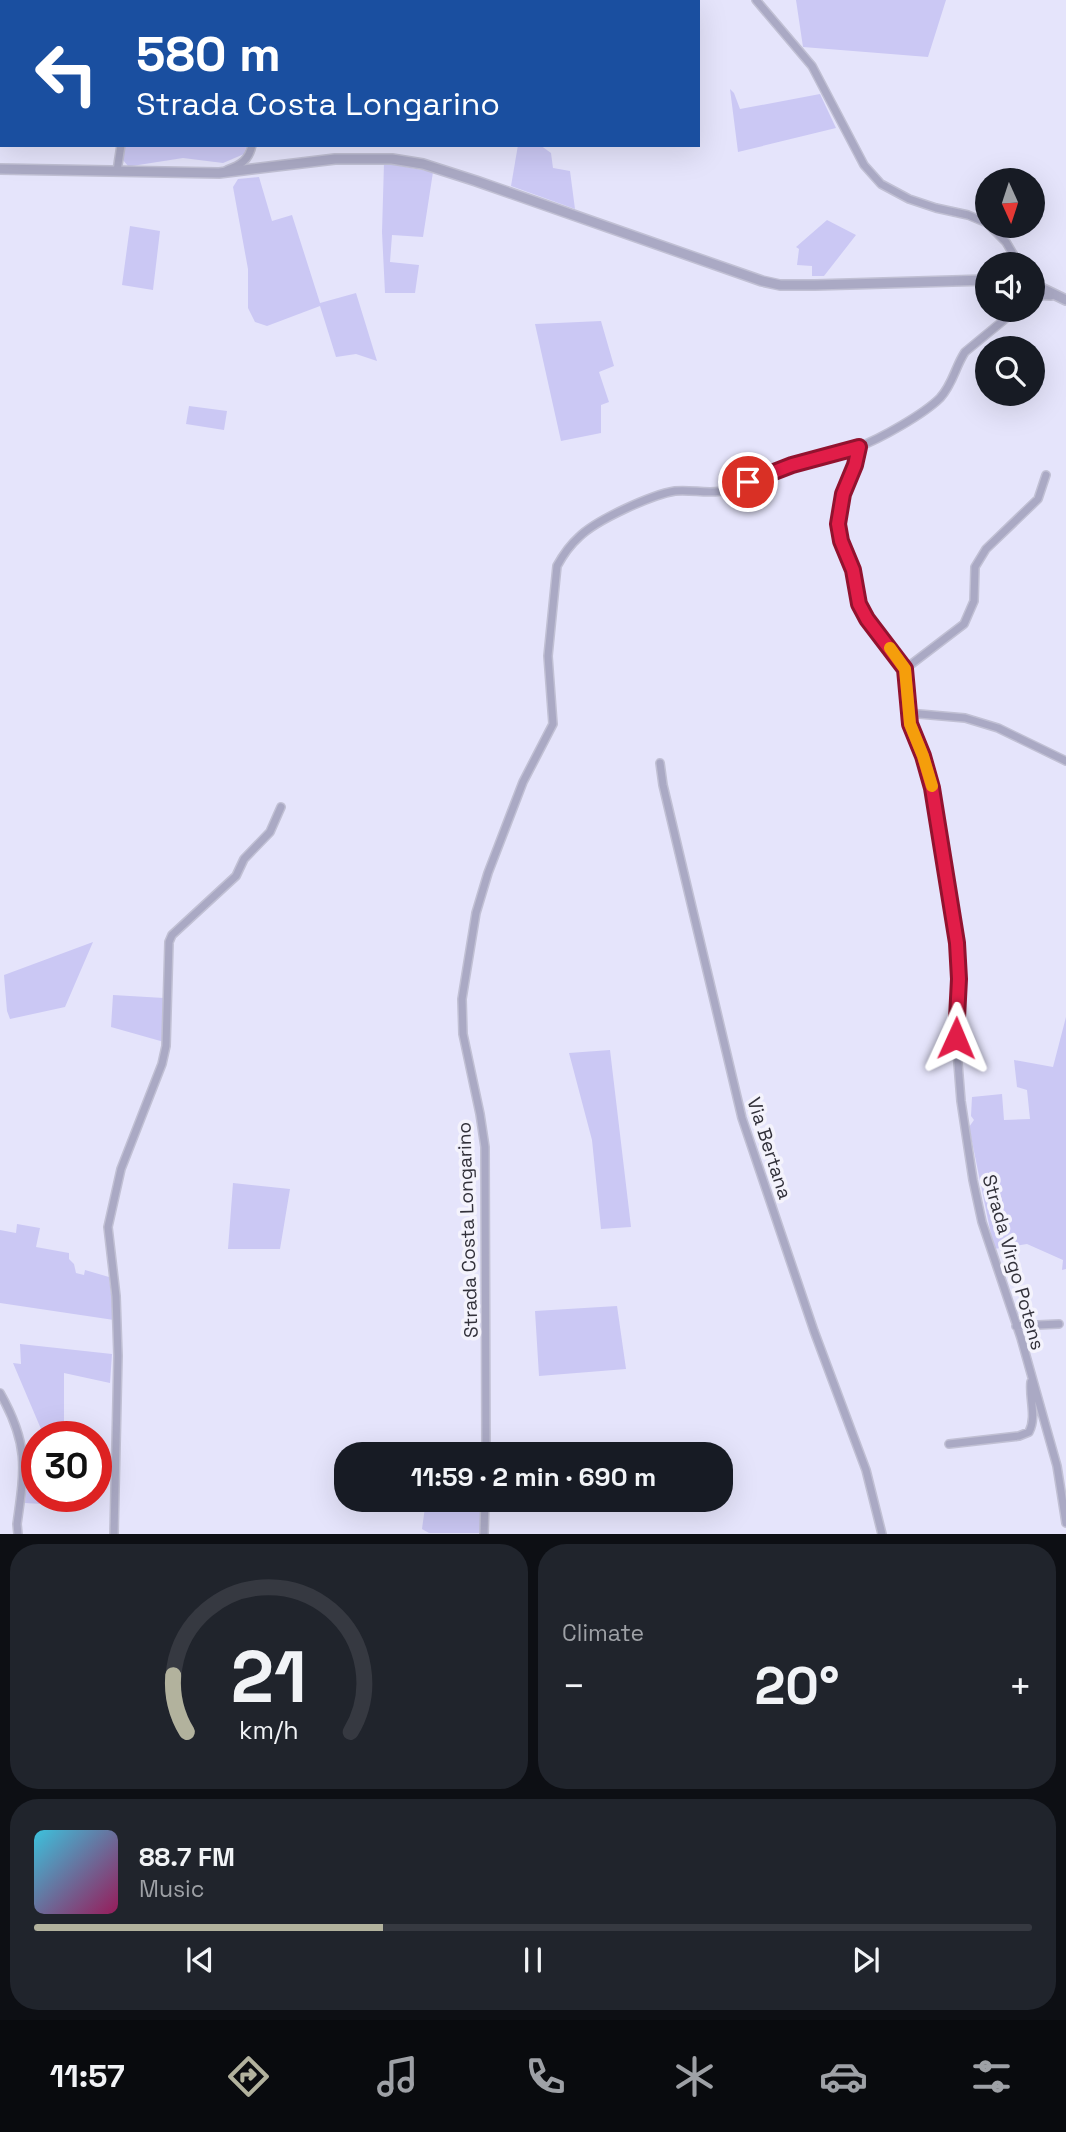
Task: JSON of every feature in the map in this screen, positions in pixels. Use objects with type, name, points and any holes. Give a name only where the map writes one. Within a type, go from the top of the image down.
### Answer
[{"type":"street","points":[[756,0],[812,65],[864,166],[881,184],[909,199],[975,218]]},
{"type":"street","points":[[117,171],[121,147]]},
{"type":"street","points":[[219,173],[240,165],[248,158],[251,147]]},
{"type":"street","points":[[0,169],[219,173],[335,159],[392,159],[423,164],[477,181],[780,285],[975,280]]},
{"type":"street","points":[[1045,293],[1066,300]]},
{"type":"street","name":"Strada Costa Longarino","points":[[486,1442],[485,1147],[463,1034],[462,999],[476,913],[488,873],[523,782],[553,724],[548,656],[558,566],[565,553],[581,535],[606,519],[651,499],[674,491],[709,493],[727,490],[792,465],[859,447],[920,414],[939,399],[949,386],[965,352],[1001,322]]},
{"type":"street","points":[[859,447],[840,507],[838,524],[841,541],[853,570],[859,604],[905,669],[964,624],[974,601],[975,567],[986,549],[1038,499],[1046,475]]},
{"type":"street","name":"Strada Virgo Potens","points":[[905,669],[910,724],[932,788],[957,943],[959,979],[956,1038],[961,1101],[973,1180],[988,1241],[1057,1465],[1066,1523]]},
{"type":"street","points":[[908,713],[965,718],[987,724],[1066,761]]},
{"type":"street","name":"Via Bertana","points":[[660,763],[742,1118],[814,1331],[866,1470],[882,1534]]},
{"type":"street","points":[[114,1534],[118,1356],[116,1296],[108,1227],[128,1149],[162,1064],[167,1031],[169,942],[172,935],[236,876],[244,859],[270,832],[281,807]]},
{"type":"street","points":[[1016,1326],[1059,1324]]},
{"type":"street","points":[[950,1444],[1019,1436],[1029,1432],[1033,1419],[1030,1394],[1032,1378]]},
{"type":"street","points":[[0,1393],[12,1417],[24,1459],[18,1534]]},
{"type":"street","points":[[484,1534],[485,1512]]},
{"type":"shaded area","points":[[796,0],[946,0],[928,57],[803,47]]},
{"type":"shaded area","points":[[730,89],[740,109],[820,94],[836,128],[738,152]]},
{"type":"shaded area","points":[[124,147],[246,147],[244,154],[223,163],[183,158],[128,166],[123,160]]},
{"type":"shaded area","points":[[518,147],[543,147],[551,153],[553,168],[570,171],[575,209],[511,186]]},
{"type":"shaded area","points":[[384,163],[433,172],[423,237],[392,235],[390,262],[419,265],[415,293],[385,293],[382,232]]},
{"type":"shaded area","points":[[259,177],[272,221],[292,215],[320,303],[356,293],[377,361],[356,354],[336,357],[320,306],[267,326],[255,322],[248,308],[248,269],[233,187],[238,179]]},
{"type":"shaded area","points":[[827,220],[856,235],[824,276],[812,276],[812,266],[797,265],[799,249],[796,247]]},
{"type":"shaded area","points":[[130,226],[160,231],[153,290],[122,285]]},
{"type":"shaded area","points":[[601,321],[614,366],[599,372],[609,402],[601,405],[601,433],[561,441],[535,324]]},
{"type":"shaded area","points":[[189,406],[227,411],[224,430],[186,424]]},
{"type":"shaded area","points":[[93,942],[65,1007],[10,1019],[4,975]]},
{"type":"shaded area","points":[[113,995],[164,998],[164,1042],[111,1027]]},
{"type":"shaded area","points":[[1066,1017],[1066,1269],[1062,1270],[1063,1260],[1027,1244],[994,1249],[969,1127],[974,1120],[971,1116],[972,1097],[1002,1094],[1004,1120],[1030,1119],[1027,1090],[1017,1087],[1014,1060],[1053,1067]]},
{"type":"shaded area","points":[[610,1050],[631,1227],[601,1229],[592,1140],[569,1053]]},
{"type":"shaded area","points":[[233,1183],[290,1189],[280,1249],[228,1249]]},
{"type":"shaded area","points":[[17,1224],[40,1228],[36,1247],[69,1253],[76,1273],[84,1275],[85,1270],[109,1277],[114,1320],[0,1303],[0,1230],[16,1233]]},
{"type":"shaded area","points":[[617,1306],[626,1369],[539,1376],[535,1311]]},
{"type":"shaded area","points":[[20,1344],[112,1354],[110,1383],[64,1373],[64,1421],[38,1421],[13,1363],[21,1364]]},
{"type":"shaded area","points":[[424,1512],[482,1512],[481,1533],[429,1533],[422,1529]]},
{"type":"slow traffic","points":[[890,648],[905,669],[910,724],[932,786]]},
{"type":"route","points":[[748,482],[792,465],[859,447],[843,494],[838,524],[841,541],[853,570],[859,604],[867,619],[905,669],[907,676],[910,724],[932,788],[957,943],[959,979],[956,1038]]}]
